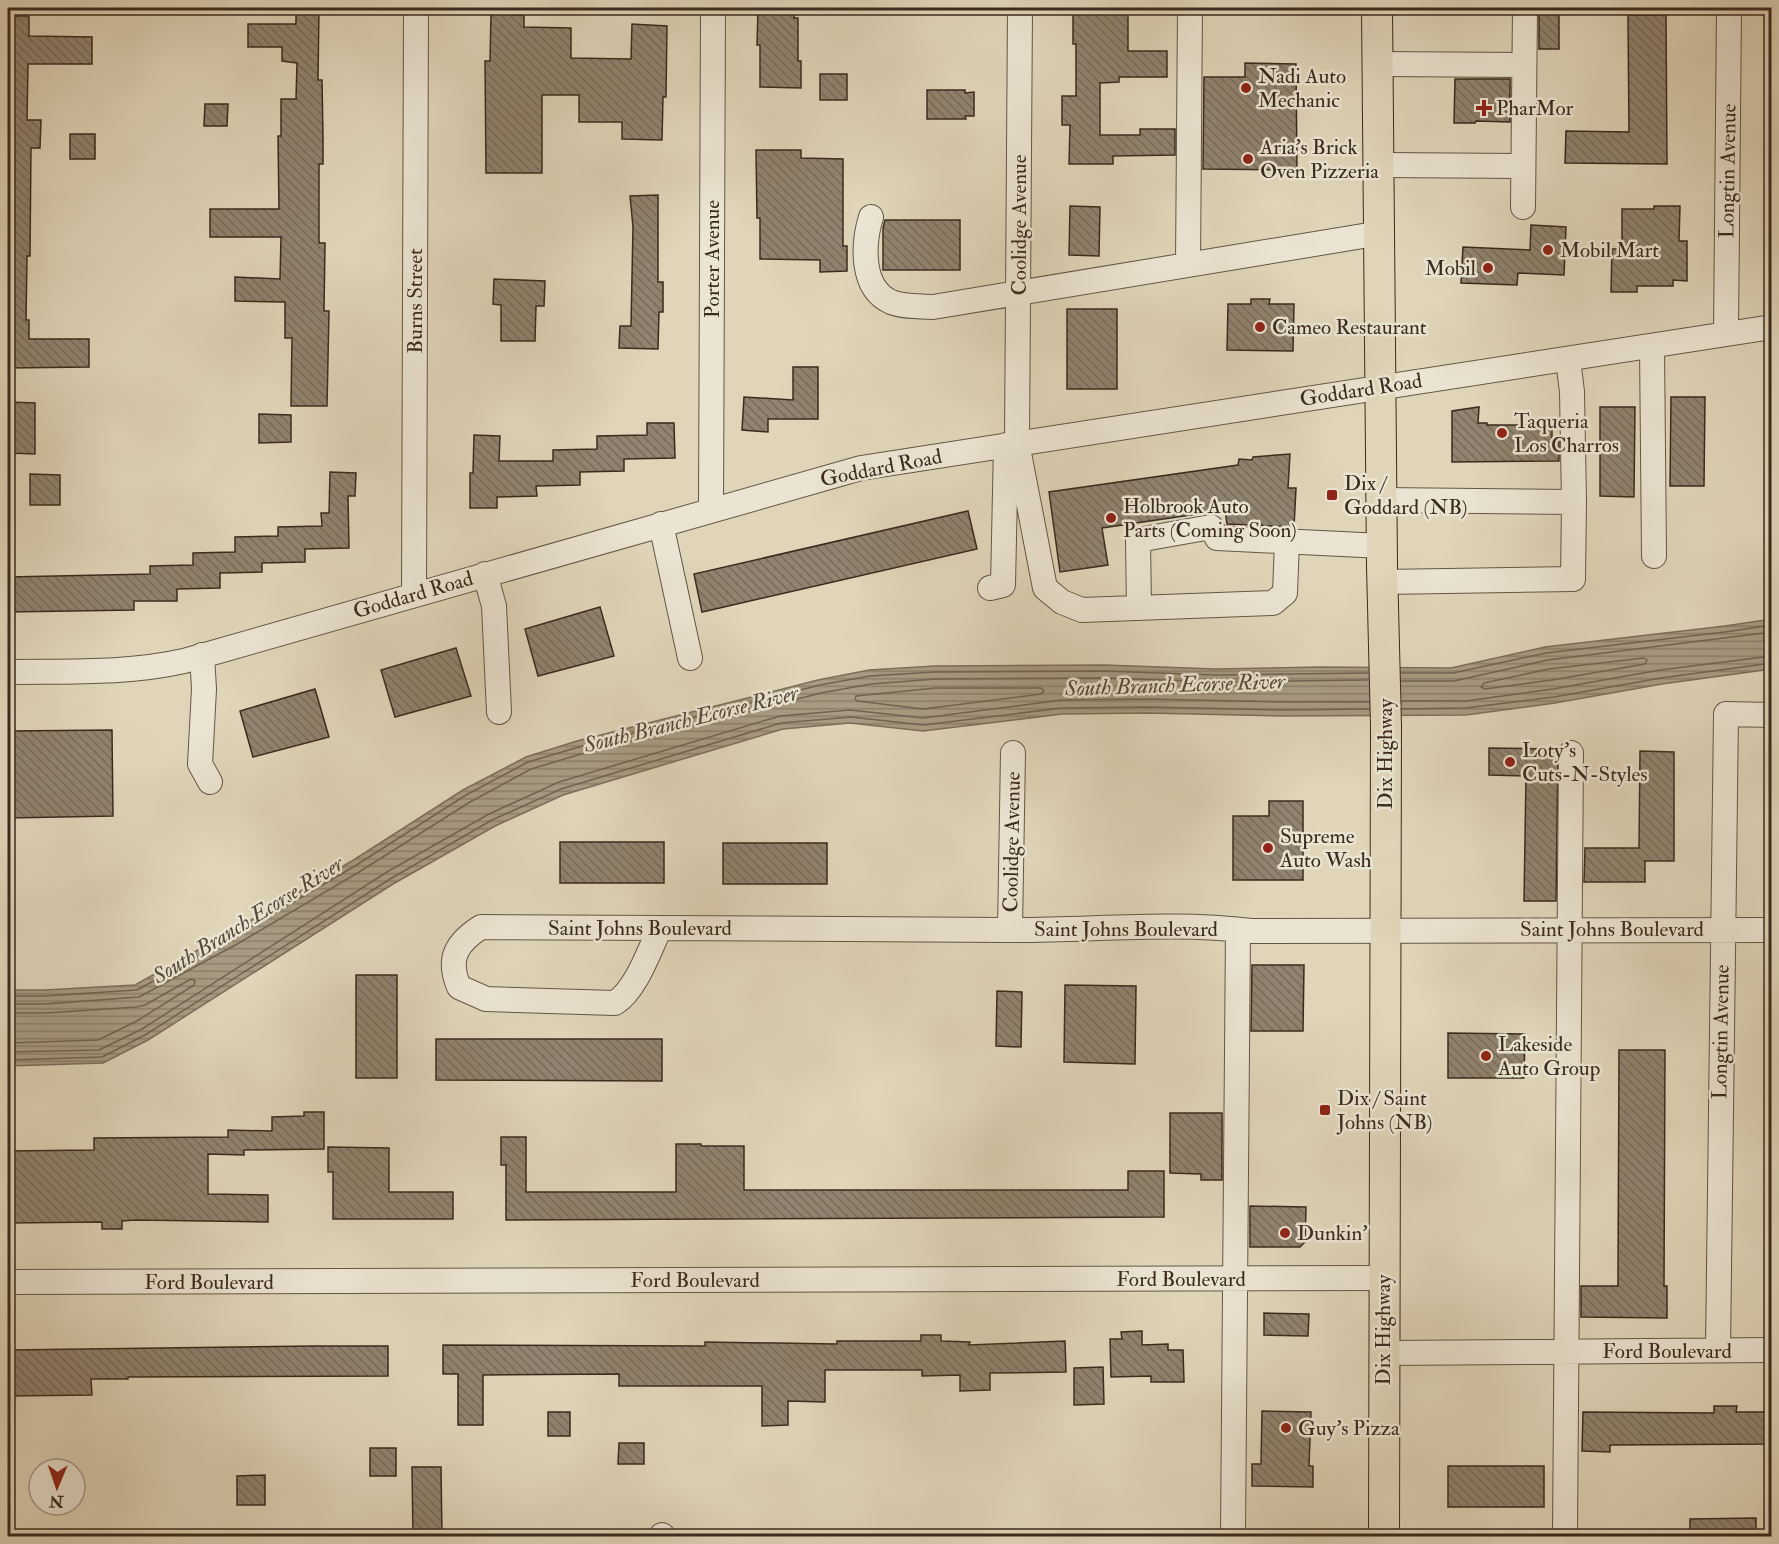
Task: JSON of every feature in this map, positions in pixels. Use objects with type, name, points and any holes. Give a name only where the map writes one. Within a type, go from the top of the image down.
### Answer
[{"type":"main road","name":"Dix Highway","points":[[1377,8],[1386,726],[1384,1536]]},
{"type":"street","name":"Burns Street","points":[[414,594],[416,8]]},
{"type":"street","name":"Porter Avenue","points":[[711,510],[713,8]]},
{"type":"street","name":"Coolidge Avenue","points":[[1012,444],[1018,292],[1020,8]]},
{"type":"street","points":[[1188,265],[1190,8]]},
{"type":"street","points":[[1523,207],[1525,8]]},
{"type":"street","name":"Longtin Avenue","points":[[1726,334],[1729,8]]},
{"type":"street","points":[[1378,64],[1524,65]]},
{"type":"street","points":[[1380,165],[1523,166]]},
{"type":"street","points":[[871,218],[866,234],[866,259],[870,278],[878,292],[891,302],[933,307],[1380,233]]},
{"type":"street","name":"Goddard Road","points":[[8,672],[124,670],[159,666],[861,468],[1772,327]]},
{"type":"street","points":[[1652,346],[1654,556]]},
{"type":"street","points":[[1383,582],[1573,579],[1572,392],[1568,358]]},
{"type":"street","points":[[990,588],[1003,585],[1012,444]]},
{"type":"street","points":[[1012,444],[1045,588],[1062,602],[1082,610],[1273,603],[1285,593],[1287,542]]},
{"type":"street","points":[[1382,500],[1574,502]]},
{"type":"street","points":[[661,524],[690,658]]},
{"type":"street","points":[[1139,608],[1138,540],[1211,527],[1217,538],[1382,546]]},
{"type":"street","points":[[485,574],[494,606],[499,712]]},
{"type":"street","points":[[202,655],[204,690],[200,764],[210,782]]},
{"type":"street","name":"Longtin Avenue","points":[[1718,1350],[1726,714],[1772,715]]},
{"type":"street","name":"Coolidge Avenue","points":[[1010,930],[1013,753]]},
{"type":"street","points":[[1565,1536],[1571,753]]},
{"type":"street","name":"Saint Johns Boulevard","points":[[660,928],[633,984],[622,999],[615,1003],[486,999],[459,987],[453,974],[453,960],[458,946],[469,934],[481,927],[660,928],[1010,930],[1215,927],[1251,931],[1772,930]]},
{"type":"street","points":[[1233,1536],[1238,930]]},
{"type":"street","name":"Ford Boulevard","points":[[8,1282],[1383,1278]]},
{"type":"street","name":"Ford Boulevard","points":[[1383,1353],[1772,1350]]},
{"type":"water","name":"South Branch Ecorse River","points":[[1771,619],[1771,669],[1466,715],[1062,714],[923,731],[850,723],[783,729],[563,795],[495,826],[393,884],[148,1040],[103,1063],[8,1066],[8,990],[135,985],[352,861],[463,790],[526,757],[577,741],[818,680],[869,670],[935,666],[1104,665],[1216,669],[1451,668],[1545,647]]},
{"type":"building","points":[[296,8],[319,8],[318,80],[322,80],[323,164],[319,164],[319,243],[325,243],[324,311],[329,311],[327,406],[291,406],[292,338],[285,338],[285,302],[235,301],[235,277],[280,279],[281,237],[210,237],[210,209],[279,209],[278,136],[281,136],[281,99],[296,99],[297,63],[282,61],[282,47],[248,47],[248,24],[296,24]]},
{"type":"building","points":[[758,8],[795,8],[794,18],[798,18],[798,61],[801,61],[801,88],[760,87],[760,45],[757,45]]},
{"type":"building","points":[[1073,8],[1128,8],[1128,51],[1167,51],[1167,77],[1119,77],[1119,82],[1100,83],[1100,135],[1140,135],[1140,129],[1175,129],[1175,155],[1113,156],[1113,164],[1069,164],[1070,125],[1062,125],[1062,96],[1076,96]]},
{"type":"building","points":[[1539,8],[1559,8],[1559,49],[1539,49]]},
{"type":"building","points":[[491,14],[524,15],[524,27],[571,28],[571,58],[631,59],[632,24],[667,26],[666,97],[663,97],[662,140],[622,139],[622,122],[579,122],[579,95],[542,95],[542,173],[486,173],[485,61],[490,61]]},
{"type":"building","points":[[1628,15],[1666,15],[1667,164],[1565,163],[1566,131],[1629,132]]},
{"type":"building","points":[[8,16],[29,16],[29,36],[92,37],[92,64],[28,64],[27,120],[41,120],[40,148],[31,148],[30,256],[27,256],[26,320],[29,320],[29,339],[89,339],[89,367],[8,368]]},
{"type":"building","points":[[1245,63],[1296,64],[1297,170],[1203,169],[1204,77],[1245,77]]},
{"type":"building","points":[[820,74],[847,74],[847,100],[820,100]]},
{"type":"building","points":[[1455,79],[1510,79],[1510,122],[1454,123]]},
{"type":"building","points":[[927,90],[974,92],[974,116],[965,116],[966,119],[927,119]]},
{"type":"building","points":[[205,104],[228,104],[227,126],[204,126]]},
{"type":"building","points":[[70,134],[95,134],[95,159],[70,159]]},
{"type":"building","points":[[756,150],[801,150],[801,158],[843,159],[843,246],[847,246],[847,271],[820,272],[820,260],[760,259]]},
{"type":"building","points":[[658,195],[658,282],[663,282],[663,312],[659,312],[658,349],[619,348],[620,326],[631,326],[633,227],[630,196]]},
{"type":"building","points":[[1070,206],[1100,207],[1099,256],[1069,255]]},
{"type":"building","points":[[1654,206],[1680,206],[1679,241],[1687,241],[1687,281],[1673,280],[1673,286],[1637,286],[1637,292],[1611,292],[1612,249],[1622,249],[1622,209],[1654,209]]},
{"type":"building","points":[[885,220],[960,220],[960,270],[883,270]]},
{"type":"building","points":[[1531,225],[1566,227],[1564,275],[1518,273],[1517,285],[1461,283],[1463,247],[1530,250]]},
{"type":"building","points":[[494,279],[545,281],[544,306],[536,306],[535,341],[501,341],[501,305],[493,304]]},
{"type":"building","name":"Cameo Restaurant","points":[[1251,299],[1270,299],[1269,304],[1294,304],[1293,351],[1227,350],[1228,304],[1251,304]]},
{"type":"building","points":[[1067,309],[1117,309],[1117,389],[1067,389]]},
{"type":"building","points":[[793,367],[818,367],[818,419],[768,419],[768,432],[742,430],[744,397],[793,400]]},
{"type":"building","points":[[1671,397],[1705,397],[1704,486],[1670,486]]},
{"type":"building","points":[[8,402],[35,403],[35,454],[8,453]]},
{"type":"building","name":"Taqueria Los Charros","points":[[1479,407],[1478,423],[1552,425],[1552,440],[1559,440],[1559,461],[1452,462],[1452,411]]},
{"type":"building","points":[[1600,407],[1635,407],[1634,497],[1600,496]]},
{"type":"building","points":[[259,414],[291,415],[291,442],[259,443]]},
{"type":"building","points":[[647,423],[674,423],[675,458],[624,459],[624,471],[580,472],[580,485],[536,486],[537,496],[497,497],[497,508],[470,508],[470,473],[473,473],[474,435],[500,436],[499,461],[553,461],[553,450],[597,449],[597,436],[647,435]]},
{"type":"building","name":"Holbrook Auto Parts (Coming Soon)","points":[[1290,454],[1288,488],[1296,488],[1294,527],[1227,524],[1225,510],[1102,528],[1108,565],[1060,572],[1049,492],[1238,465],[1239,459],[1252,460],[1253,457]]},
{"type":"building","points":[[330,472],[356,473],[355,496],[348,496],[349,548],[305,549],[305,562],[262,563],[262,572],[220,573],[220,588],[177,589],[177,601],[134,601],[134,610],[8,612],[8,577],[150,574],[150,566],[193,565],[193,553],[235,552],[235,537],[278,536],[278,527],[322,526],[321,513],[329,513]]},
{"type":"building","points":[[30,474],[60,475],[60,505],[30,505]]},
{"type":"building","points":[[968,511],[977,549],[702,612],[694,574]]},
{"type":"building","points":[[600,607],[614,656],[538,676],[525,629]]},
{"type":"building","points":[[456,648],[471,696],[395,717],[381,670]]},
{"type":"building","points":[[315,689],[329,737],[253,757],[240,711]]},
{"type":"building","points":[[112,730],[113,816],[8,818],[8,731]]},
{"type":"building","points":[[1489,748],[1558,749],[1556,901],[1524,901],[1526,776],[1489,775]]},
{"type":"building","points":[[1640,751],[1674,752],[1674,861],[1645,861],[1645,882],[1584,882],[1585,848],[1639,848]]},
{"type":"building","name":"Supreme Auto Wash","points":[[1269,801],[1303,801],[1303,880],[1233,880],[1233,816],[1269,816]]},
{"type":"building","points":[[560,842],[664,842],[664,883],[560,883]]},
{"type":"building","points":[[723,843],[827,843],[827,884],[723,884]]},
{"type":"building","points":[[1252,965],[1304,965],[1303,1031],[1251,1031]]},
{"type":"building","points":[[356,975],[397,975],[397,1078],[356,1078]]},
{"type":"building","points":[[1065,985],[1136,986],[1135,1064],[1064,1062]]},
{"type":"building","points":[[997,991],[1022,992],[1021,1047],[996,1046]]},
{"type":"building","name":"Lakeside Auto Group","points":[[1448,1033],[1525,1034],[1524,1078],[1448,1078]]},
{"type":"building","points":[[436,1039],[662,1039],[662,1081],[436,1080]]},
{"type":"building","points":[[1619,1050],[1665,1050],[1664,1286],[1667,1286],[1667,1318],[1581,1317],[1581,1286],[1618,1286]]},
{"type":"building","points":[[304,1112],[324,1112],[324,1149],[244,1150],[244,1155],[208,1154],[208,1194],[268,1195],[268,1222],[135,1220],[122,1221],[122,1229],[102,1229],[102,1222],[9,1223],[8,1151],[94,1150],[94,1138],[228,1137],[228,1130],[272,1131],[272,1117],[304,1116]]},
{"type":"building","points":[[1170,1113],[1222,1113],[1222,1180],[1201,1180],[1201,1174],[1170,1173]]},
{"type":"building","points":[[501,1137],[526,1137],[526,1192],[676,1192],[676,1144],[701,1144],[701,1146],[744,1146],[744,1190],[1128,1190],[1128,1171],[1164,1171],[1164,1217],[506,1220],[506,1165],[501,1165]]},
{"type":"building","points":[[328,1147],[389,1148],[389,1192],[453,1192],[453,1219],[333,1219],[333,1172],[328,1172]]},
{"type":"building","points":[[1250,1206],[1306,1207],[1305,1242],[1300,1247],[1250,1247]]},
{"type":"building","points":[[1264,1313],[1309,1314],[1308,1336],[1264,1335]]},
{"type":"building","points":[[1142,1331],[1142,1345],[1168,1344],[1168,1350],[1183,1350],[1184,1382],[1151,1382],[1151,1376],[1111,1377],[1110,1339],[1122,1339],[1121,1332]]},
{"type":"building","points":[[921,1335],[941,1335],[941,1341],[970,1342],[969,1345],[1065,1341],[1066,1372],[990,1373],[990,1390],[960,1391],[960,1375],[922,1376],[922,1370],[825,1370],[825,1402],[788,1401],[788,1425],[762,1426],[762,1386],[619,1386],[619,1374],[483,1375],[483,1425],[458,1425],[458,1374],[443,1374],[443,1345],[705,1346],[705,1342],[837,1344],[837,1341],[921,1341]]},
{"type":"building","points":[[388,1346],[388,1376],[128,1377],[128,1379],[91,1379],[92,1395],[9,1396],[9,1350]]},
{"type":"building","points":[[1103,1367],[1104,1404],[1074,1405],[1074,1368]]},
{"type":"building","points":[[1714,1406],[1737,1406],[1736,1412],[1772,1412],[1772,1444],[1610,1445],[1610,1452],[1582,1451],[1583,1412],[1714,1413]]},
{"type":"building","points":[[1262,1411],[1311,1412],[1309,1466],[1313,1466],[1313,1487],[1252,1486],[1252,1464],[1261,1464]]},
{"type":"building","points":[[548,1412],[570,1412],[570,1436],[548,1436]]},
{"type":"building","points":[[619,1443],[644,1443],[644,1464],[618,1464]]},
{"type":"building","points":[[370,1448],[396,1448],[396,1476],[370,1476]]},
{"type":"building","points":[[1448,1466],[1544,1466],[1544,1507],[1448,1507]]},
{"type":"building","points":[[412,1467],[441,1467],[442,1536],[413,1536]]},
{"type":"building","points":[[265,1475],[265,1505],[237,1505],[237,1476]]},
{"type":"building","points":[[1756,1518],[1756,1536],[1690,1536],[1690,1519]]},
{"type":"place","name":"Nadi Auto Mechanic","points":[[1246,88]]},
{"type":"place","name":"PharMor","points":[[1484,108]]},
{"type":"place","name":"Aria's Brick Oven Pizzeria","points":[[1248,159]]},
{"type":"place","name":"Mobil Mart","points":[[1548,250]]},
{"type":"place","name":"Mobil","points":[[1488,268]]},
{"type":"place","name":"Cameo Restaurant","points":[[1260,327]]},
{"type":"place","name":"Taqueria Los Charros","points":[[1502,433]]},
{"type":"place","name":"Dix / Goddard (NB)","points":[[1332,495]]},
{"type":"place","name":"Holbrook Auto Parts (Coming Soon)","points":[[1111,518]]},
{"type":"place","name":"Loty's Cuts-N-Styles","points":[[1510,762]]},
{"type":"place","name":"Supreme Auto Wash","points":[[1268,848]]},
{"type":"place","name":"Lakeside Auto Group","points":[[1486,1056]]},
{"type":"place","name":"Dix / Saint Johns (NB)","points":[[1325,1110]]},
{"type":"place","name":"Dunkin'","points":[[1285,1233]]},
{"type":"place","name":"Guy's Pizza","points":[[1286,1428]]}]
